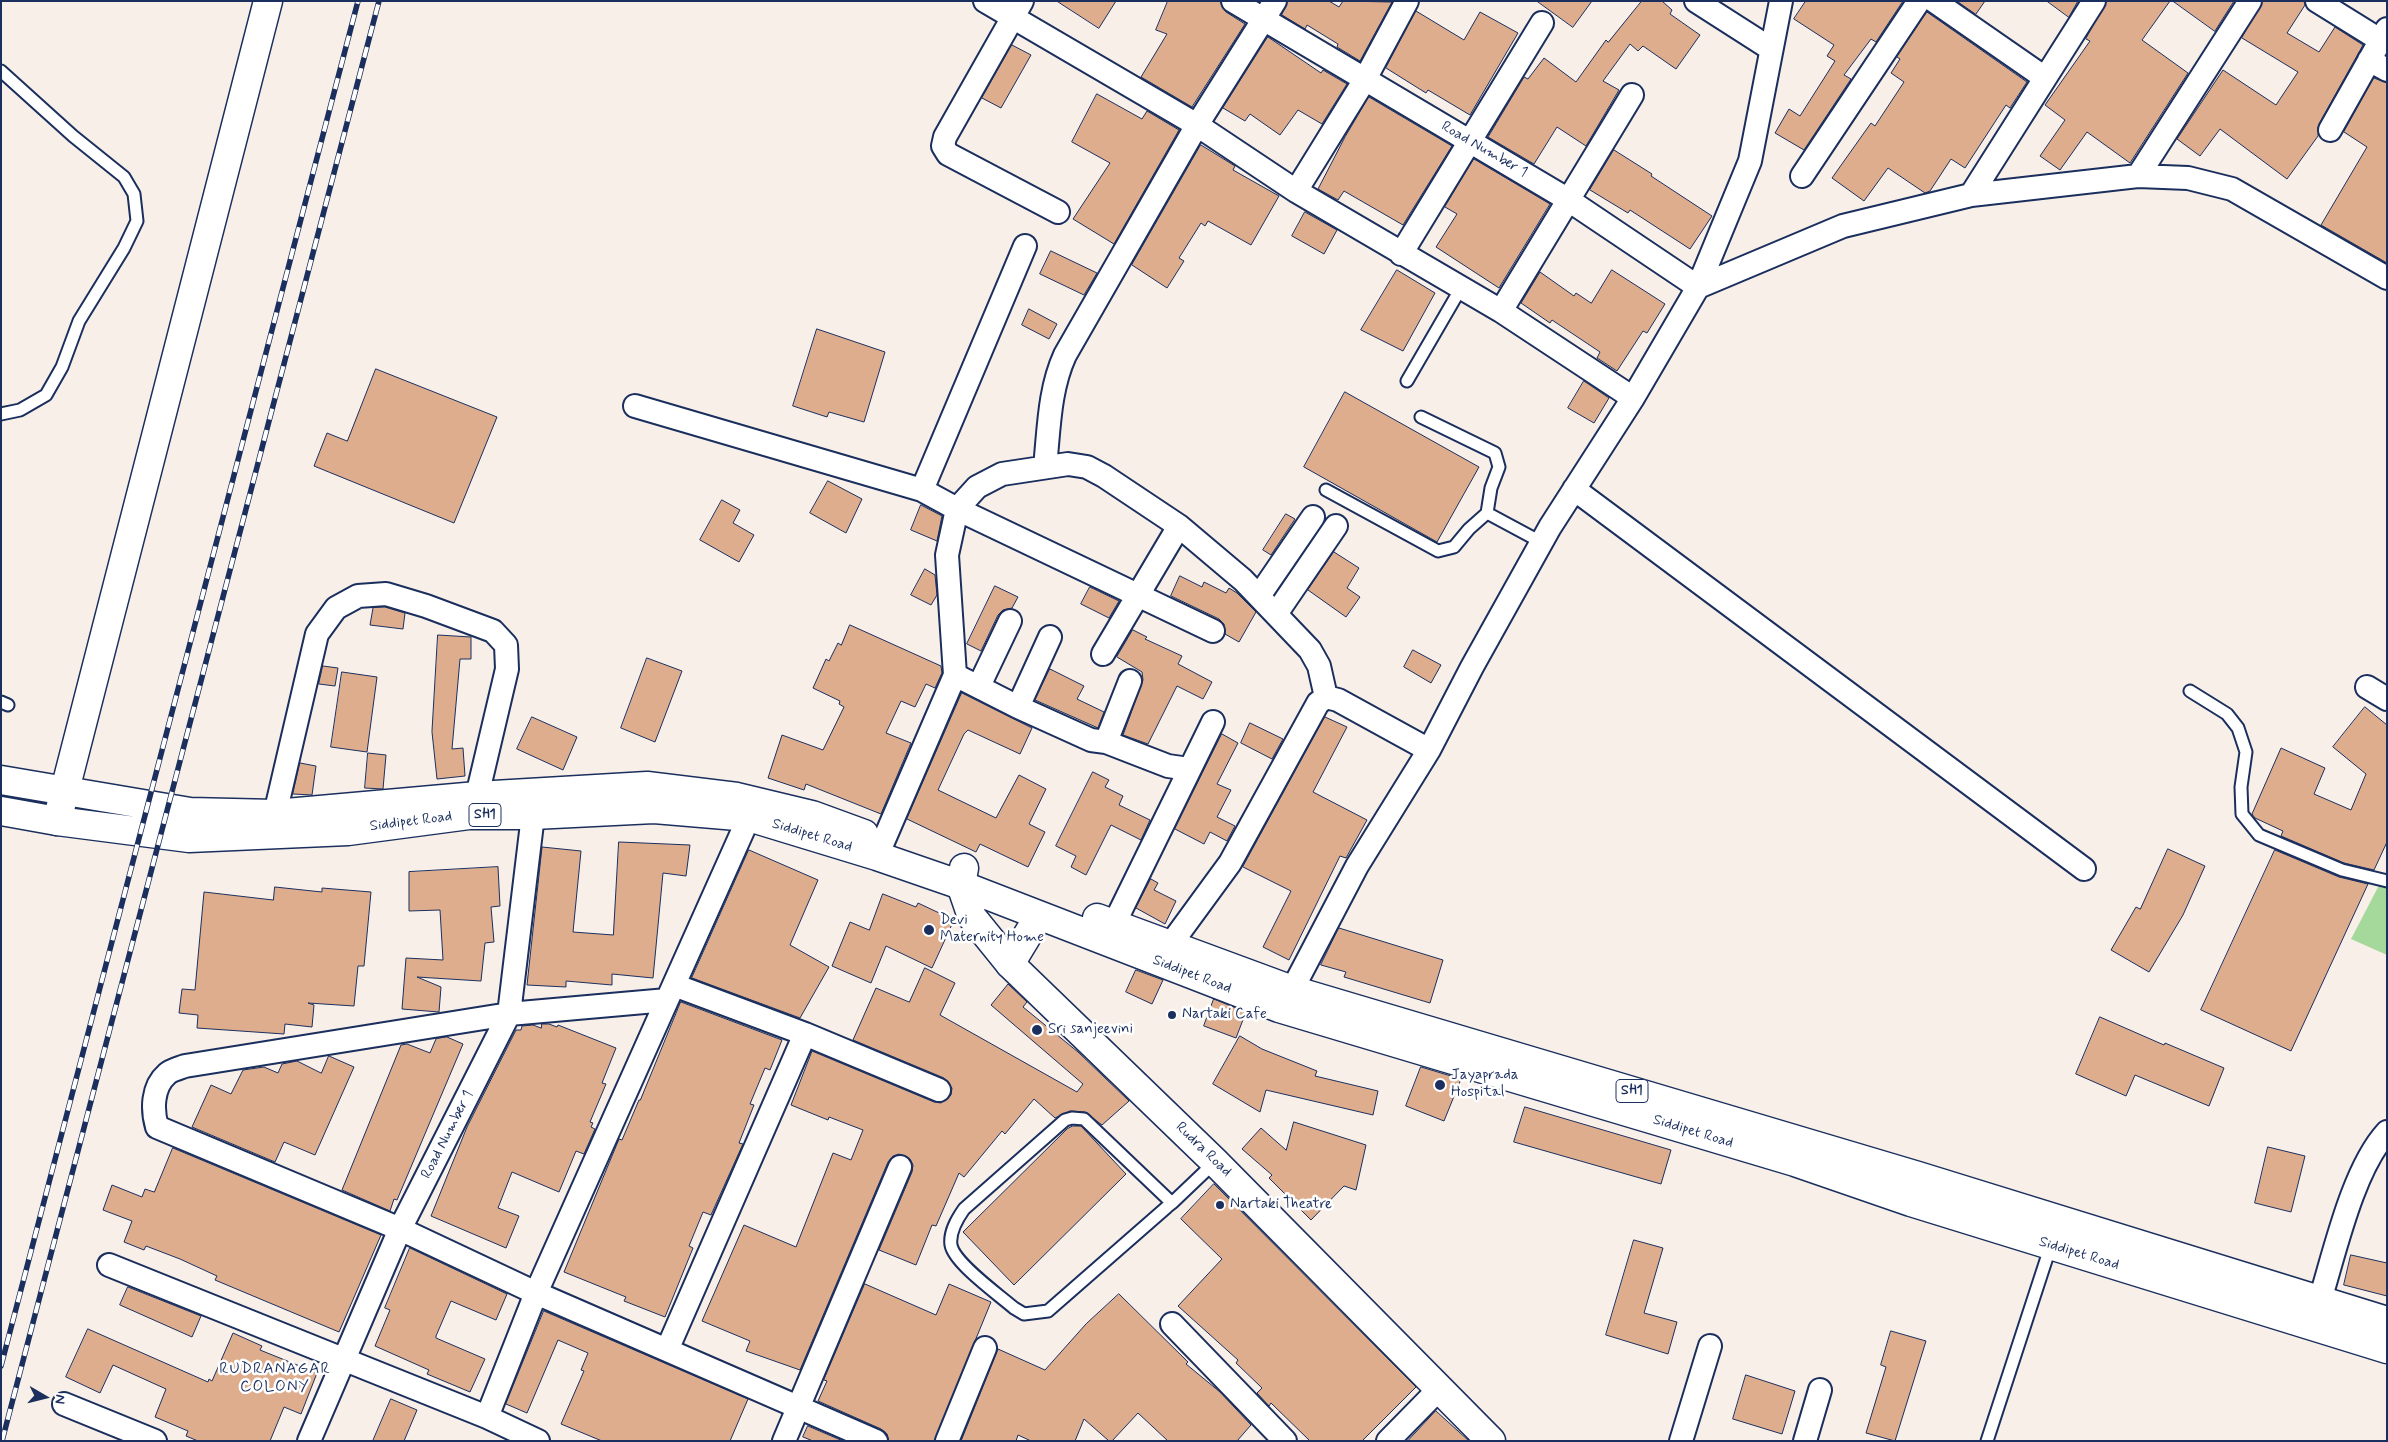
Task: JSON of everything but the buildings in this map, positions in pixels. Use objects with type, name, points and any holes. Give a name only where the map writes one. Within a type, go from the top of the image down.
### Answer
[{"type":"main road","points":[[57,821],[268,1]]},
{"type":"main road","name":"Siddipet Road","points":[[1,780],[65,789],[190,812],[275,814],[477,796],[656,787],[737,797],[812,815],[881,848],[962,877],[1114,924],[1292,990],[1918,1176],[2387,1321]]},
{"type":"main road","name":"Siddipet Road","points":[[1,811],[57,821],[190,838],[348,831],[469,815],[533,815],[654,809],[749,818],[881,848]]},
{"type":"main road","name":"Siddipet Road","points":[[962,877],[1039,916],[1279,1008],[1795,1162],[1911,1202],[2387,1349]]},
{"type":"main road","name":"Rudra Road","points":[[962,877],[972,917],[1010,964],[1216,1162],[1491,1441]]},
{"type":"main road","points":[[1010,964],[1039,916]]},
{"type":"street","points":[[985,1],[1017,9],[1296,191],[1501,311],[1633,398]]},
{"type":"street","name":"Road Number 1","points":[[1233,1],[1364,81],[1567,199],[1698,287]]},
{"type":"street","points":[[1045,467],[1058,372],[1197,125],[1265,21],[1275,1]]},
{"type":"street","points":[[1296,191],[1364,81],[1407,1]]},
{"type":"street","points":[[1696,1],[1771,49]]},
{"type":"street","points":[[1292,990],[1357,866],[1429,750],[1541,542],[1633,398],[1698,287],[1750,161],[1781,1]]},
{"type":"street","points":[[1802,176],[1919,1]]},
{"type":"street","points":[[1934,1],[2045,78]]},
{"type":"street","points":[[1971,195],[2094,1]]},
{"type":"street","points":[[2138,176],[2250,1]]},
{"type":"street","points":[[2317,1],[2383,34],[2378,65],[2330,130]]},
{"type":"street","points":[[1017,9],[944,137],[943,146],[948,154],[1058,212]]},
{"type":"street","points":[[1401,254],[1542,23]]},
{"type":"street","points":[[1501,311],[1567,199],[1632,95]]},
{"type":"street","points":[[1698,287],[1843,226],[1971,195],[2138,176],[2188,178],[2232,189],[2387,278]]},
{"type":"street","points":[[922,490],[1025,246]]},
{"type":"street","points":[[635,406],[922,490],[957,509],[1213,631]]},
{"type":"street","points":[[881,848],[955,675],[947,555],[957,509],[976,487],[1002,474],[1068,464],[1087,467],[1104,476],[1179,526],[1243,580],[1310,650],[1319,666],[1326,697]]},
{"type":"street","points":[[1574,489],[2084,869]]},
{"type":"street","points":[[1259,596],[1313,517]]},
{"type":"street","points":[[1103,654],[1179,526]]},
{"type":"street","points":[[1276,614],[1336,526]]},
{"type":"street","points":[[275,814],[316,634],[336,608],[358,596],[386,594],[426,606],[493,631],[506,645],[507,669],[477,796]]},
{"type":"street","points":[[978,686],[1010,622]]},
{"type":"street","points":[[1018,707],[1050,638]]},
{"type":"street","points":[[955,675],[1018,707],[1091,740],[1106,742],[1168,766],[1190,768]]},
{"type":"street","points":[[1106,742],[1130,681]]},
{"type":"street","points":[[2367,687],[2387,699]]},
{"type":"street","points":[[1326,697],[1338,700],[1429,750]]},
{"type":"street","points":[[1170,945],[1230,863],[1318,703],[1326,697]]},
{"type":"street","points":[[1114,924],[1213,722]]},
{"type":"street","name":"Road Number 1","points":[[309,1441],[400,1229],[509,1014],[533,815]]},
{"type":"street","points":[[486,1417],[536,1293],[749,818]]},
{"type":"street","points":[[876,1441],[536,1293],[400,1229],[156,1127],[154,1101],[158,1086],[167,1074],[185,1066],[509,1014],[671,993],[805,1034],[939,1090]]},
{"type":"street","points":[[667,1350],[805,1034]]},
{"type":"street","points":[[2320,1300],[2348,1210],[2365,1165],[2387,1132]]},
{"type":"street","points":[[784,1441],[900,1167]]},
{"type":"street","points":[[109,1265],[486,1417],[538,1441]]},
{"type":"street","points":[[1172,1324],[1285,1441]]},
{"type":"street","points":[[1681,1441],[1710,1346]]},
{"type":"street","points":[[947,1441],[985,1348]]},
{"type":"street","points":[[1388,1441],[1440,1388]]},
{"type":"street","points":[[1805,1441],[1820,1390]]},
{"type":"street","points":[[64,1404],[155,1441]]},
{"type":"lane","points":[[1,71],[73,136],[124,177],[134,194],[137,221],[124,248],[79,321],[62,368],[46,395],[20,410],[1,414]]},
{"type":"lane","points":[[1407,381],[1461,288]]},
{"type":"lane","points":[[1326,490],[1438,551],[1454,547],[1487,513],[1491,488],[1499,467],[1495,453],[1421,417]]},
{"type":"lane","points":[[1487,513],[1541,542]]},
{"type":"lane","points":[[2190,691],[2227,714],[2238,728],[2246,752],[2241,787],[2242,814],[2259,836],[2342,870],[2387,880]]},
{"type":"lane","points":[[1172,1202],[1084,1119],[1072,1118],[1065,1120],[964,1209],[953,1228],[951,1245],[958,1258],[1014,1308],[1024,1314],[1037,1314],[1048,1311],[1172,1202],[1216,1162]]},
{"type":"lane","points":[[1987,1441],[2051,1245]]},
{"type":"green space","points":[[2387,870],[2387,955],[2351,939]]},
{"type":"railway","points":[[1,1366],[358,1]]},
{"type":"railway","points":[[2,1441],[379,1]]},
{"type":"place","name":"Devi Maternity Home","points":[[929,930]]},
{"type":"place","name":"Nartaki Cafe","points":[[1172,1015]]},
{"type":"place","name":"Sri sanjeevini","points":[[1037,1030]]},
{"type":"place","name":"Jayaprada Hospital","points":[[1440,1085]]},
{"type":"place","name":"Nartaki Theatre","points":[[1220,1205]]},
{"type":"district","name":"RUDRANAGAR COLONY","points":[[275,1379]]}]
